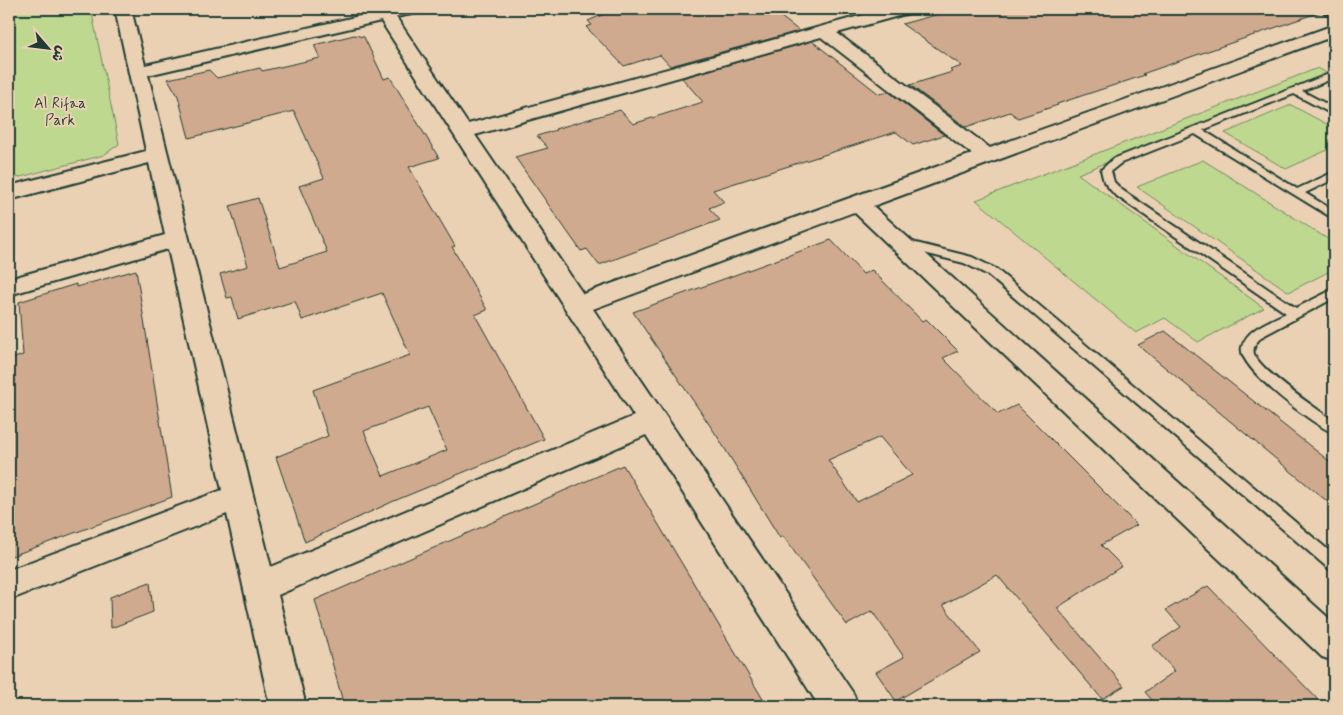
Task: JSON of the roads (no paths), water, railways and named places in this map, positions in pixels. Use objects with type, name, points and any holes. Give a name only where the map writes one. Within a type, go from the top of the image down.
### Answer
[{"type":"street","points":[[123,9],[288,706]]},
{"type":"street","points":[[138,72],[410,9]]},
{"type":"street","points":[[463,132],[903,9]]},
{"type":"street","points":[[386,14],[840,706]]},
{"type":"street","points":[[576,305],[1334,30]]},
{"type":"street","points":[[824,31],[988,156]]},
{"type":"street","points":[[9,192],[158,154]]},
{"type":"street","points":[[857,204],[1334,645]]},
{"type":"street","points":[[9,288],[178,239]]},
{"type":"street","points":[[260,587],[652,420]]},
{"type":"street","points":[[9,585],[238,498]]},
{"type":"lane","points":[[1295,313],[1118,192],[1106,178],[1106,170],[1117,161],[1197,131],[1334,75]]},
{"type":"lane","points":[[1296,91],[1334,112]]},
{"type":"lane","points":[[1197,131],[1334,216]]},
{"type":"lane","points":[[1297,193],[1334,176]]},
{"type":"lane","points":[[901,244],[968,260],[992,272],[1334,564]]},
{"type":"lane","points":[[1334,293],[1257,334],[1249,342],[1248,354],[1255,365],[1270,379],[1334,428]]},
{"type":"park label","name":"Al Rifaa Park","points":[[60,112]]}]
